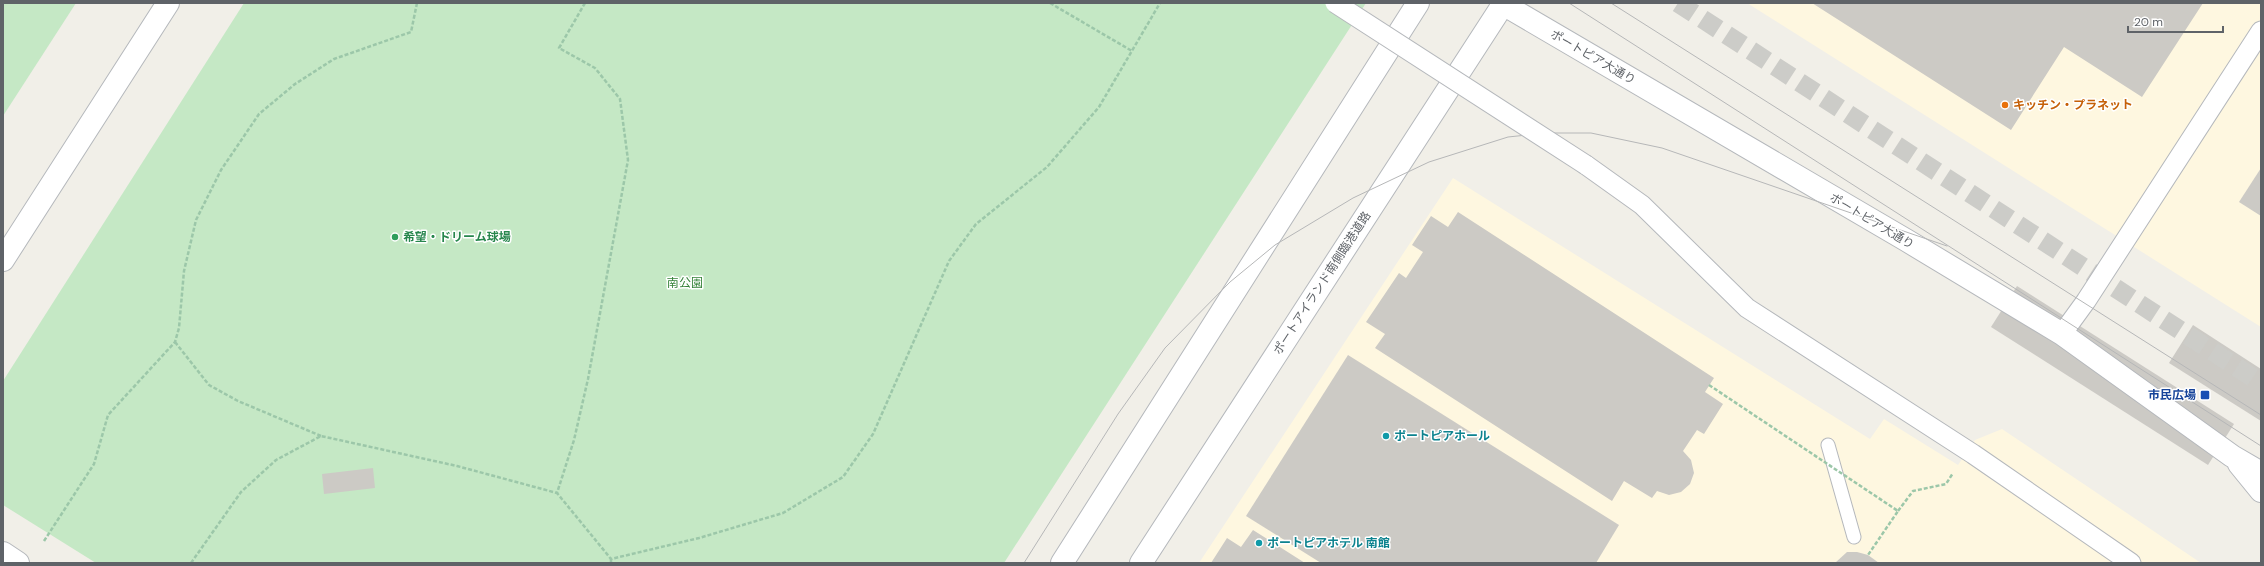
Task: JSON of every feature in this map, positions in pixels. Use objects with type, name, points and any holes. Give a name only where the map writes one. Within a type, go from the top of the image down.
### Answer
[{"type":"street","points":[[3,260],[168,3]]},
{"type":"street","points":[[1335,3],[1586,165],[1642,205],[1747,308],[1973,454],[2131,563]]},
{"type":"street","points":[[1062,563],[1418,3]]},
{"type":"street","name":"ポートピア大通り","points":[[1503,3],[1906,240],[2062,334],[2232,456],[2261,473]]},
{"type":"street","name":"ポートアイランド南側臨港道路","points":[[1141,563],[1503,3]]},
{"type":"street","points":[[2062,334],[2086,301],[2261,31]]},
{"type":"street","name":"ポートピア大通り","points":[[2232,456],[2261,491]]},
{"type":"street","points":[[3,553],[18,563]]},
{"type":"lane","points":[[1828,445],[1854,537]]},
{"type":"path","points":[[44,541],[94,464],[108,415],[175,342],[179,328],[184,271],[196,220],[221,170],[259,114],[295,84],[334,59],[411,32],[417,3]]},
{"type":"path","points":[[557,493],[574,440],[584,394],[628,160],[620,100],[596,68],[559,48],[585,3]]},
{"type":"path","points":[[1050,3],[1132,51]]},
{"type":"path","points":[[611,559],[699,538],[783,513],[843,477],[873,434],[949,261],[976,224],[1047,167],[1100,107],[1160,3]]},
{"type":"path","points":[[175,342],[209,385],[238,401],[320,436],[457,466],[557,493],[611,559],[611,563]]},
{"type":"path","points":[[1709,384],[1898,510]]},
{"type":"path","points":[[191,563],[241,492],[276,460],[320,436]]},
{"type":"path","points":[[1868,554],[1913,491],[1946,484],[1954,471]]},
{"type":"shaded area","points":[[1747,3],[2261,3],[2261,327]]},
{"type":"shaded area","points":[[1453,178],[1870,439],[1884,419],[1958,465],[1975,440],[2002,429],[2201,563],[1199,563]]},
{"type":"green space","points":[[3,3],[76,3],[3,116]]},
{"type":"green space","name":"南公園","points":[[244,3],[1366,3],[1004,563],[96,563],[3,505],[3,381]]},
{"type":"building","points":[[1812,3],[2203,3],[2142,97],[2064,47],[2011,130]]},
{"type":"building","points":[[2261,168],[2261,216],[2239,202]]},
{"type":"building","points":[[1458,212],[1714,378],[1705,392],[1723,404],[1704,434],[1697,430],[1683,451],[1691,460],[1694,473],[1690,484],[1681,492],[1669,495],[1657,491],[1652,498],[1624,481],[1612,501],[1375,348],[1385,334],[1366,322],[1399,273],[1406,278],[1423,252],[1412,245],[1431,216],[1448,227]]},
{"type":"building","points":[[2017,286],[2234,424],[2208,465],[1991,327]]},
{"type":"building","points":[[2193,325],[2261,369],[2261,421],[2169,363]]},
{"type":"building","name":"ポートピアホール","points":[[1348,355],[1619,525],[1596,563],[1321,563],[1246,516]]},
{"type":"building","points":[[373,468],[375,488],[324,494],[322,474]]},
{"type":"building","name":"ポートピアホテル 南館","points":[[1253,530],[1305,563],[1211,563],[1227,538],[1241,547]]},
{"type":"building","points":[[1847,552],[1857,552],[1868,555],[1879,563],[1835,563]]},
{"type":"tunnel","points":[[1678,3],[2261,383]]},
{"type":"tram line","points":[[1569,3],[2261,446]]},
{"type":"tram line","points":[[1611,3],[2261,415]]},
{"type":"tram line","points":[[1024,563],[1118,414],[1165,348],[1230,282],[1275,245],[1353,198],[1429,162],[1508,137],[1546,133],[1591,133],[1662,148],[1947,246]]},
{"type":"place","name":"キッチン・プラネット","points":[[2005,105]]},
{"type":"place","name":"希望・ドリーム球場","points":[[395,237]]},
{"type":"place","name":"市民広場","points":[[2205,395]]},
{"type":"place","name":"ポートピアホール","points":[[1386,436]]},
{"type":"place","name":"ポートピアホテル 南館","points":[[1259,543]]}]
